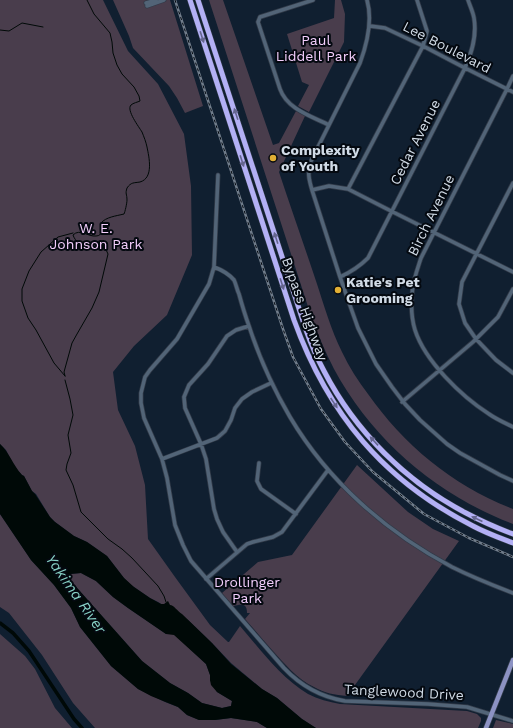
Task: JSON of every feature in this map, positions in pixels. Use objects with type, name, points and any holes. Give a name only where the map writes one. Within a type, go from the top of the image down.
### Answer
[{"type":"highway","name":"Bypass Highway","points":[[190,0],[301,340],[310,361],[330,397],[341,415],[368,447],[384,464],[413,489],[475,527],[513,543]]},
{"type":"highway","name":"Bypass Highway","points":[[198,0],[306,330],[318,359],[335,390],[366,433],[393,461],[415,480],[466,514],[513,534]]},
{"type":"main road","points":[[486,728],[513,660]]},
{"type":"street","points":[[156,0],[146,4],[164,0]]},
{"type":"street","points":[[312,0],[260,17],[258,22],[284,97],[290,105],[329,124]]},
{"type":"street","points":[[367,0],[370,26],[364,52],[360,63],[311,161],[308,179],[358,328],[376,364],[402,402],[447,444],[460,453],[513,481]]},
{"type":"street","points":[[348,189],[423,46],[427,31],[417,0]]},
{"type":"street","name":"Cedar Avenue","points":[[340,277],[350,273],[368,258],[465,68],[472,51],[475,34],[474,18],[468,0]]},
{"type":"street","name":"Lee Boulevard","points":[[370,26],[385,28],[513,92]]},
{"type":"street","name":"Birch Avenue","points":[[513,76],[508,89],[421,258],[415,274],[412,295],[412,312],[415,329],[428,356],[463,395],[489,415],[513,427]]},
{"type":"street","name":"Tanglewood Drive","points":[[218,175],[214,267],[208,284],[177,339],[145,377],[141,393],[142,411],[162,459],[167,478],[175,525],[182,545],[191,561],[206,579],[288,673],[300,684],[331,698],[345,701],[464,706],[513,721]]},
{"type":"street","points":[[513,183],[462,282],[459,304],[465,323],[476,339],[496,360],[513,373]]},
{"type":"street","points":[[312,190],[329,186],[348,189],[391,212],[513,272]]},
{"type":"street","points":[[214,267],[228,274],[235,282],[260,358],[271,383],[290,417],[328,470],[357,500],[385,523],[421,549],[442,562],[470,576],[513,593]]},
{"type":"street","points":[[402,402],[476,339],[498,317],[513,289]]},
{"type":"street","points":[[237,552],[223,532],[217,519],[206,459],[185,408],[184,397],[189,385],[208,364],[227,336],[236,330],[249,326]]},
{"type":"street","points":[[162,459],[217,438],[225,431],[232,420],[235,408],[242,398],[271,383]]},
{"type":"street","points":[[259,463],[257,481],[261,489],[296,514]]},
{"type":"street","points":[[206,579],[247,544],[273,537],[282,532],[328,470]]},
{"type":"green space","name":"W. E. Johnson Park","points":[[0,0],[103,0],[128,51],[158,84],[184,134],[191,186],[192,255],[167,315],[134,346],[113,372],[118,410],[135,446],[145,485],[148,539],[210,625],[228,642],[240,626],[263,654],[289,680],[308,694],[340,704],[467,711],[477,714],[481,718],[478,728],[316,728],[302,719],[277,698],[262,689],[231,663],[188,620],[131,585],[107,556],[87,542],[74,536],[55,522],[50,517],[36,494],[32,491],[24,476],[14,466],[6,450],[0,444]]},
{"type":"green space","points":[[113,0],[170,0],[203,106],[185,113],[169,86],[133,48]]},
{"type":"green space","points":[[209,0],[223,0],[273,145],[279,143],[296,111],[305,116],[279,172],[331,326],[345,358],[361,384],[382,413],[414,447],[450,476],[491,500],[513,509],[513,524],[458,498],[410,463],[368,420],[334,369],[311,316]]},
{"type":"green space","name":"Paul Liddell Park","points":[[335,0],[341,0],[345,14],[344,42],[309,112],[298,106],[309,85],[302,82],[287,34],[334,18]]},
{"type":"green space","name":"Drollinger Park","points":[[357,465],[408,512],[433,529],[459,541],[347,696],[322,691],[308,684],[296,675],[245,619],[250,613],[247,613],[246,607],[243,605],[233,606],[222,593],[258,562],[292,555]]},
{"type":"green space","points":[[0,514],[31,560],[54,585],[71,608],[80,627],[111,666],[138,689],[178,707],[187,715],[199,720],[231,718],[257,722],[267,728],[95,728],[73,703],[42,655],[9,613],[0,607]]},
{"type":"green space","points":[[81,573],[96,581],[113,597],[166,634],[174,634],[206,664],[210,675],[210,680],[217,692],[232,701],[231,706],[222,708],[202,703],[170,683],[142,661],[70,580],[70,574]]},
{"type":"green space","points":[[0,634],[25,656],[35,669],[55,708],[72,728],[0,728]]},
{"type":"green space","points":[[496,720],[513,724],[513,728],[493,728]]},
{"type":"water","name":"Yakima River","points":[[0,444],[24,476],[32,491],[50,517],[55,522],[74,536],[87,542],[107,556],[124,578],[134,587],[161,604],[168,601],[170,605],[182,614],[212,643],[231,664],[262,689],[277,698],[302,719],[316,728],[267,728],[257,722],[231,718],[199,720],[187,715],[178,707],[138,689],[111,666],[80,627],[71,608],[54,585],[31,560],[0,514]],"holes":[[[81,573],[96,581],[113,597],[128,608],[166,634],[174,635],[206,664],[210,675],[211,685],[217,692],[232,701],[231,706],[222,708],[202,703],[170,683],[142,661],[70,580],[70,574]]]},
{"type":"waterway","points":[[65,376],[64,372],[72,343],[92,308],[99,292],[108,254],[104,248],[82,245],[73,235],[78,232],[98,236],[101,233],[101,223],[103,221],[111,217],[124,214],[128,186],[144,180],[150,167],[147,145],[142,132],[130,111],[131,105],[140,101],[139,96],[117,65],[113,53],[110,33],[94,14],[87,0]]},
{"type":"waterway","points":[[0,30],[9,31],[22,23],[43,27]]},
{"type":"waterway","points":[[65,376],[54,363],[28,318],[22,301],[22,289],[29,271],[41,252],[58,237],[73,233]]},
{"type":"waterway","points":[[65,380],[73,415],[68,435],[71,453],[66,470],[73,485],[81,512],[108,539],[132,558],[158,586],[166,602]]},
{"type":"waterway","points":[[0,623],[13,633],[29,651],[74,719],[82,728]]},
{"type":"railway","points":[[175,0],[283,329],[293,357],[321,409],[345,442],[373,472],[424,514],[469,538],[513,557]]},
{"type":"place","name":"Complexity of Youth","points":[[273,158]]},
{"type":"place","name":"Katie's Pet Grooming","points":[[338,290]]}]
